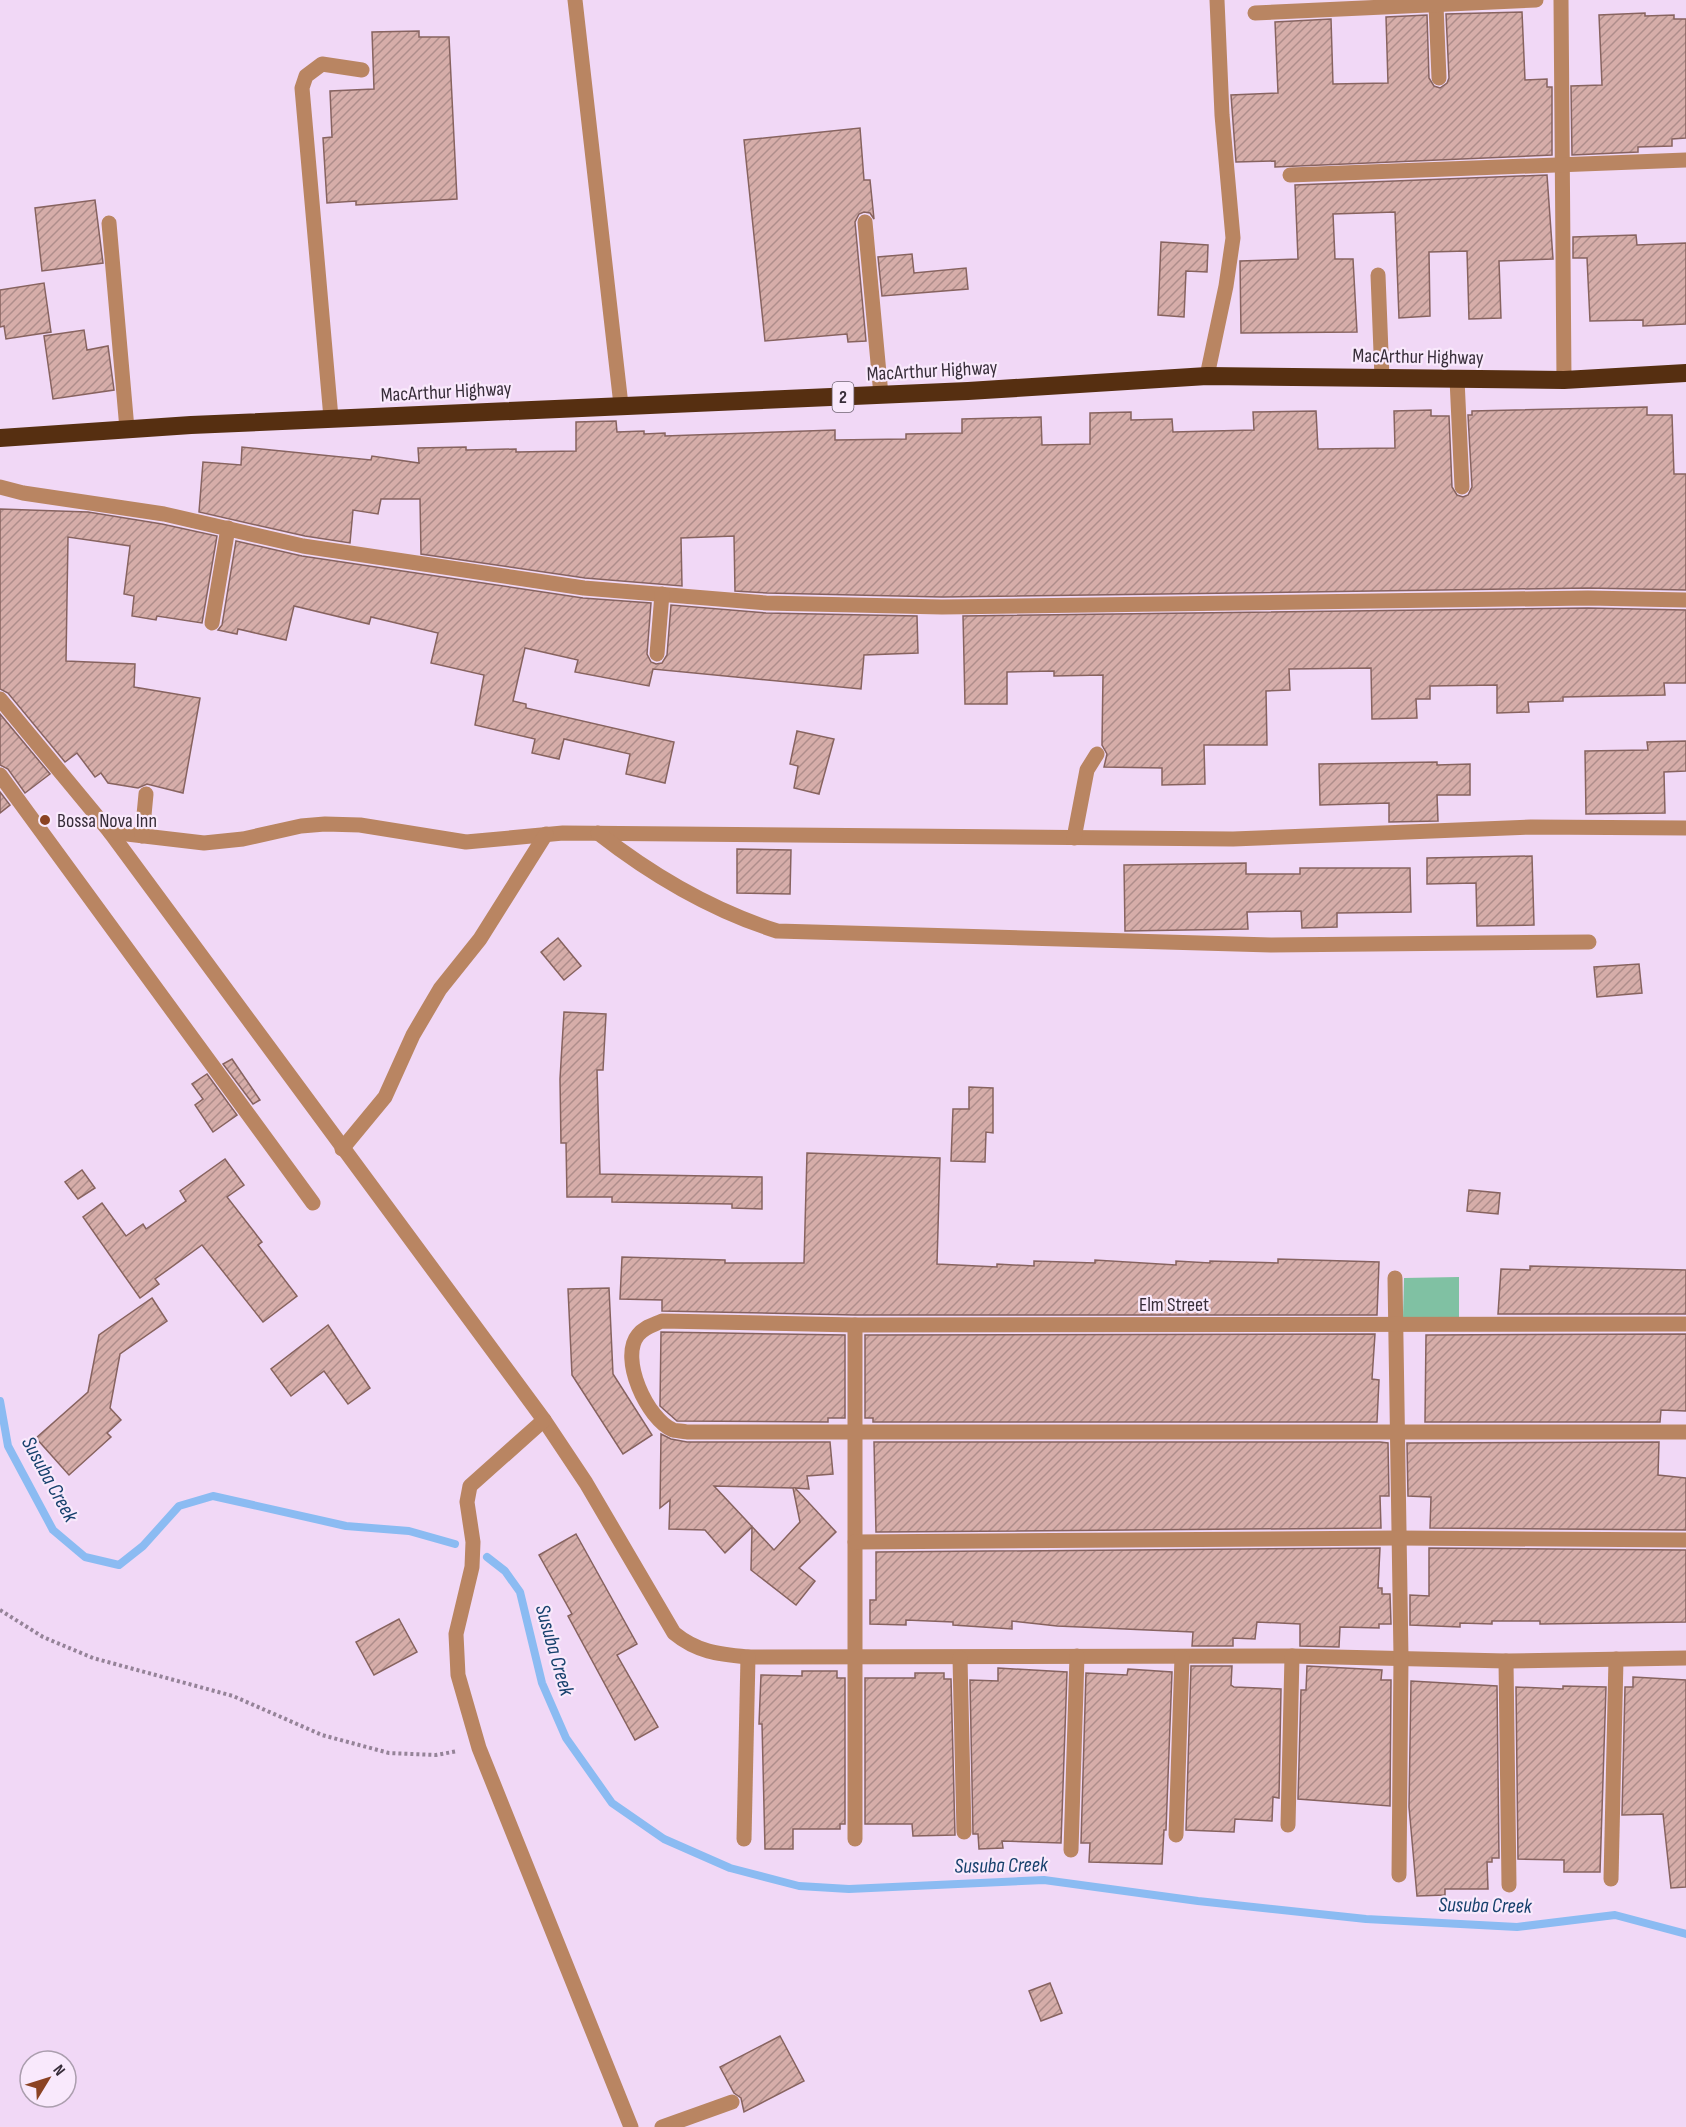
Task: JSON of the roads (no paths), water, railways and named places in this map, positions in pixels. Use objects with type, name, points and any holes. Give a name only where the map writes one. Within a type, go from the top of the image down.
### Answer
[{"type":"highway","name":"MacArthur Highway","points":[[0,438],[331,418],[881,395],[1207,376],[1564,380],[1686,373]]},
{"type":"street","points":[[575,0],[621,405]]},
{"type":"street","points":[[1207,376],[1226,286],[1233,238],[1222,115],[1217,0]]},
{"type":"street","points":[[1256,13],[1536,0]]},
{"type":"street","points":[[1561,0],[1564,380]]},
{"type":"street","points":[[1436,4],[1439,78]]},
{"type":"street","points":[[331,418],[302,88],[306,76],[322,64],[362,70]]},
{"type":"street","points":[[1290,175],[1686,160]]},
{"type":"street","points":[[865,222],[881,395]]},
{"type":"street","points":[[109,223],[127,429]]},
{"type":"street","points":[[1378,275],[1382,378]]},
{"type":"street","points":[[1457,379],[1462,487]]},
{"type":"street","points":[[0,487],[23,493],[164,514],[303,546],[584,588],[766,603],[942,607],[1588,598],[1686,600]]},
{"type":"street","points":[[212,623],[228,528]]},
{"type":"street","points":[[657,654],[662,594]]},
{"type":"street","points":[[0,699],[110,832],[544,1420],[586,1483],[674,1633],[689,1645],[707,1652],[748,1657],[853,1655],[960,1658],[1292,1656],[1506,1661],[1686,1658]]},
{"type":"street","points":[[1074,838],[1087,770],[1097,754]]},
{"type":"street","points":[[0,775],[313,1203]]},
{"type":"street","points":[[141,836],[146,794]]},
{"type":"street","points":[[110,832],[204,843],[243,839],[301,826],[325,824],[360,825],[466,842],[546,834],[598,833],[1233,839],[1531,827],[1686,828]]},
{"type":"street","points":[[598,833],[640,866],[673,885],[742,920],[777,931],[1271,945],[1589,942]]},
{"type":"street","points":[[342,1149],[385,1097],[413,1035],[440,989],[480,939],[546,834]]},
{"type":"street","points":[[1395,1278],[1401,1657],[1399,1875]]},
{"type":"street","name":"Elm Street","points":[[855,1432],[687,1432],[672,1430],[651,1408],[633,1374],[633,1346],[636,1336],[646,1327],[662,1322],[855,1325],[1686,1324]]},
{"type":"street","points":[[855,1325],[853,1655],[855,1839]]},
{"type":"street","points":[[544,1420],[470,1486],[467,1502],[473,1542],[471,1567],[458,1624],[455,1652],[458,1675],[479,1748],[631,2127]]},
{"type":"street","points":[[855,1432],[1396,1430],[1686,1432]]},
{"type":"street","points":[[855,1542],[1398,1538],[1686,1540]]},
{"type":"street","points":[[1071,1850],[1077,1656]]},
{"type":"street","points":[[1288,1825],[1292,1656]]},
{"type":"street","points":[[744,1839],[748,1657]]},
{"type":"street","points":[[1176,1836],[1182,1657]]},
{"type":"street","points":[[960,1658],[964,1832]]},
{"type":"street","points":[[1611,1879],[1616,1659]]},
{"type":"street","points":[[1506,1661],[1509,1885]]},
{"type":"street","points":[[663,2127],[732,2102]]},
{"type":"waterway","name":"Susuba Creek","points":[[0,1401],[8,1446],[53,1530],[85,1557],[119,1565],[143,1546],[179,1506],[213,1496],[346,1526],[409,1531],[455,1544]]},
{"type":"waterway","name":"Susuba Creek","points":[[487,1557],[505,1571],[520,1592],[542,1683],[566,1738],[612,1803],[664,1839],[730,1868],[799,1886],[849,1889],[1044,1880],[1198,1901],[1366,1919],[1517,1927],[1615,1915],[1686,1934]]},
{"type":"place","name":"Bossa Nova Inn","points":[[45,820]]}]
